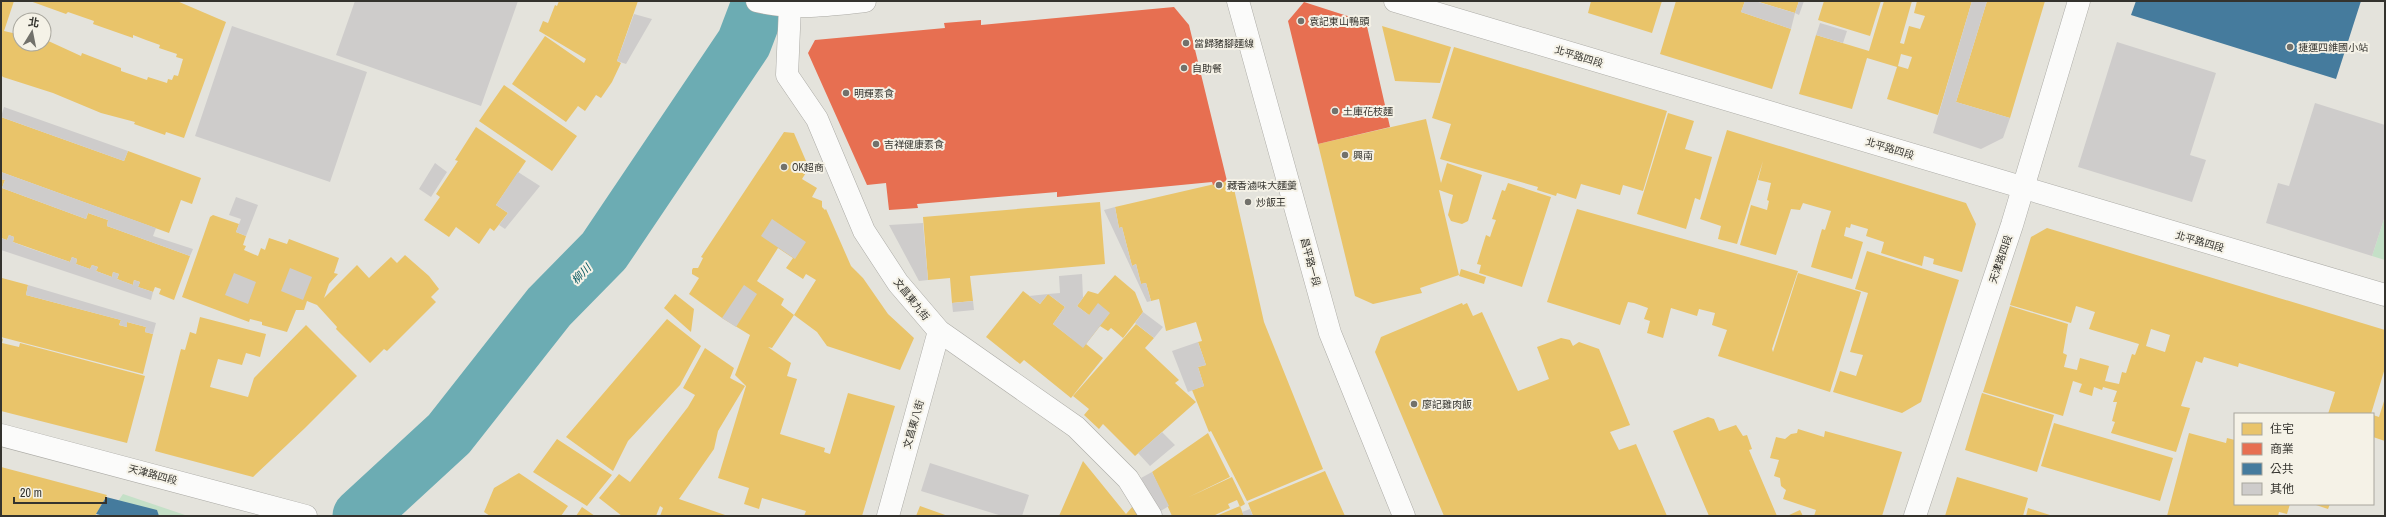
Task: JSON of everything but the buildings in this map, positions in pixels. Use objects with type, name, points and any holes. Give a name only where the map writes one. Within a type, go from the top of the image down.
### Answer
[{"type":"street","points":[[763,2],[790,6],[816,6],[865,1]]},
{"type":"street","name":"昌平路一段","points":[[1238,1],[1330,334],[1404,516]]},
{"type":"street","name":"北平路四段","points":[[1395,1],[2385,295]]},
{"type":"street","name":"天津路四段","points":[[1915,516],[2024,187],[2080,1]]},
{"type":"street","name":"文昌東九街","points":[[790,6],[787,76],[817,119],[864,231],[898,283],[939,331],[1076,427],[1128,479],[1151,516]]},
{"type":"street","name":"文昌東八街","points":[[888,516],[939,331]]},
{"type":"street","name":"天津路四段","points":[[1,435],[305,516]]},
{"type":"green space","points":[[2385,216],[2385,260],[2372,256]]},
{"type":"green space","points":[[123,494],[188,516],[108,516]]},
{"type":"waterway","name":"柳川","points":[[360,516],[449,434],[549,307],[604,251],[744,43],[760,1]]},
{"type":"place","name":"袁記東山鴨頭","points":[[1301,21]]},
{"type":"place","name":"當歸豬腳麵線","points":[[1186,43]]},
{"type":"place","name":"捷運四維國小站","points":[[2290,47]]},
{"type":"place","name":"自助餐","points":[[1184,68]]},
{"type":"place","name":"明輝素食","points":[[846,93]]},
{"type":"place","name":"土庫花枝麵","points":[[1335,111]]},
{"type":"place","name":"吉祥健康素食","points":[[876,144]]},
{"type":"place","name":"興南","points":[[1345,155]]},
{"type":"place","name":"OK超商","points":[[784,167]]},
{"type":"place","name":"藏香滷味大麵羹","points":[[1219,185]]},
{"type":"place","name":"炒飯王","points":[[1248,202]]},
{"type":"place","name":"廖記雞肉飯","points":[[1414,404]]}]
